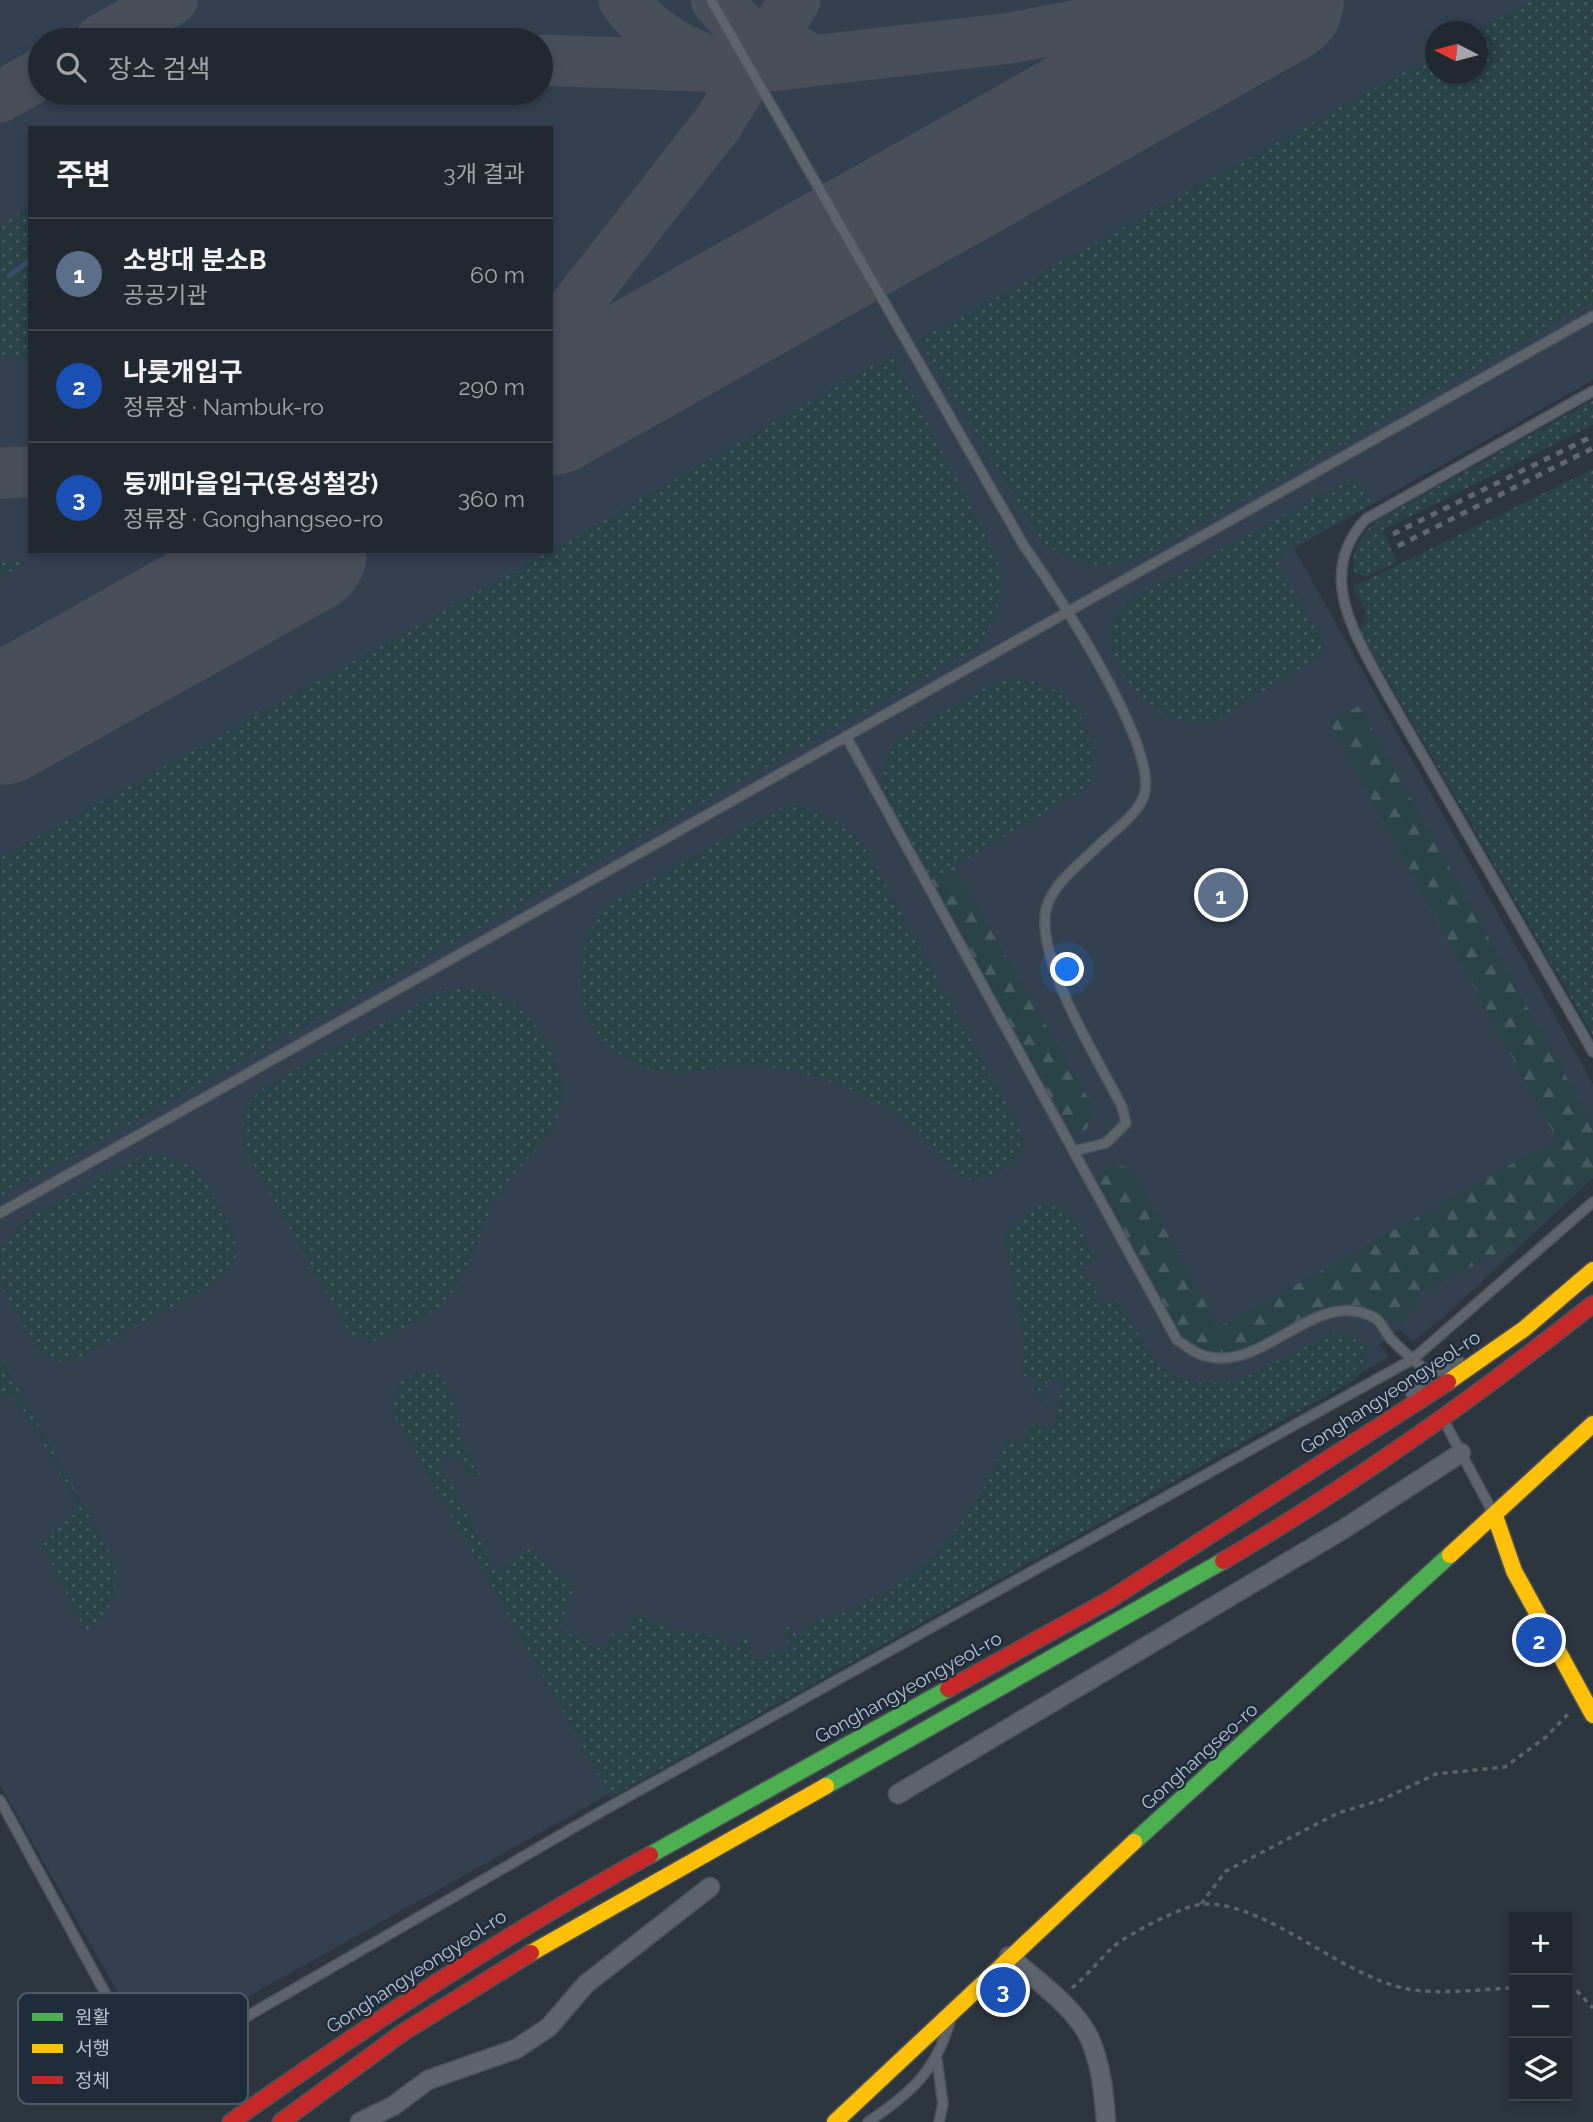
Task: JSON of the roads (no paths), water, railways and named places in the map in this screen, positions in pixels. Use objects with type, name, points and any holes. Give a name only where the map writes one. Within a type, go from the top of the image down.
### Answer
[{"type":"street","name":"Gonghangyeongyeol-ro","points":[[230,2122],[373,2021],[562,1903],[1109,1600],[1524,1329],[1593,1270]]},
{"type":"street","points":[[281,2122],[401,2032],[550,1941],[1139,1611],[1278,1529],[1516,1365],[1593,1304]]},
{"type":"street","name":"Gonghangseo-ro","points":[[835,2122],[1009,1956],[1593,1424]]},
{"type":"street","points":[[898,1794],[1342,1530],[1461,1453]]},
{"type":"street","points":[[1494,1516],[1514,1571],[1593,1715]]},
{"type":"street","points":[[360,2122],[393,2106],[428,2080],[516,2049],[549,2027],[586,1984],[710,1887]]},
{"type":"street","points":[[1009,1956],[1049,1992],[1089,2037],[1104,2093],[1106,2122]]},
{"type":"lane","points":[[711,0],[1024,546],[1069,611],[1141,750],[1147,775],[1144,796],[1131,814],[1055,889],[1045,914],[1046,938],[1052,967],[1122,1107],[1126,1123],[1106,1143],[1074,1151]]},
{"type":"lane","points":[[0,1213],[1593,316]]},
{"type":"lane","points":[[1593,391],[1366,519],[1352,534],[1345,551],[1340,584],[1356,635],[1384,690],[1593,1052]]},
{"type":"lane","points":[[846,736],[1177,1340],[1203,1356],[1229,1359],[1246,1356],[1323,1315],[1357,1311],[1378,1319],[1389,1338],[1431,1375]]},
{"type":"lane","points":[[248,2016],[604,1810],[1413,1359],[1593,1202]]},
{"type":"lane","points":[[1373,1429],[1431,1375],[1524,1329]]},
{"type":"lane","points":[[1442,1416],[1494,1516]]},
{"type":"lane","points":[[0,1800],[105,1993]]},
{"type":"lane","points":[[868,2122],[921,2080],[937,2060],[953,2010]]},
{"type":"lane","points":[[937,2060],[943,2104],[939,2122]]},
{"type":"waterway","points":[[9,276],[28,262]]},
{"type":"railway","points":[[1393,534],[1593,436]]},
{"type":"railway","points":[[1398,546],[1593,448]]},
{"type":"place","name":"소방대 분소B","points":[[1221,895]]},
{"type":"place","name":"나룻개입구","points":[[1539,1640]]},
{"type":"place","name":"둥깨마을입구(용성철강)","points":[[1003,1990]]}]
